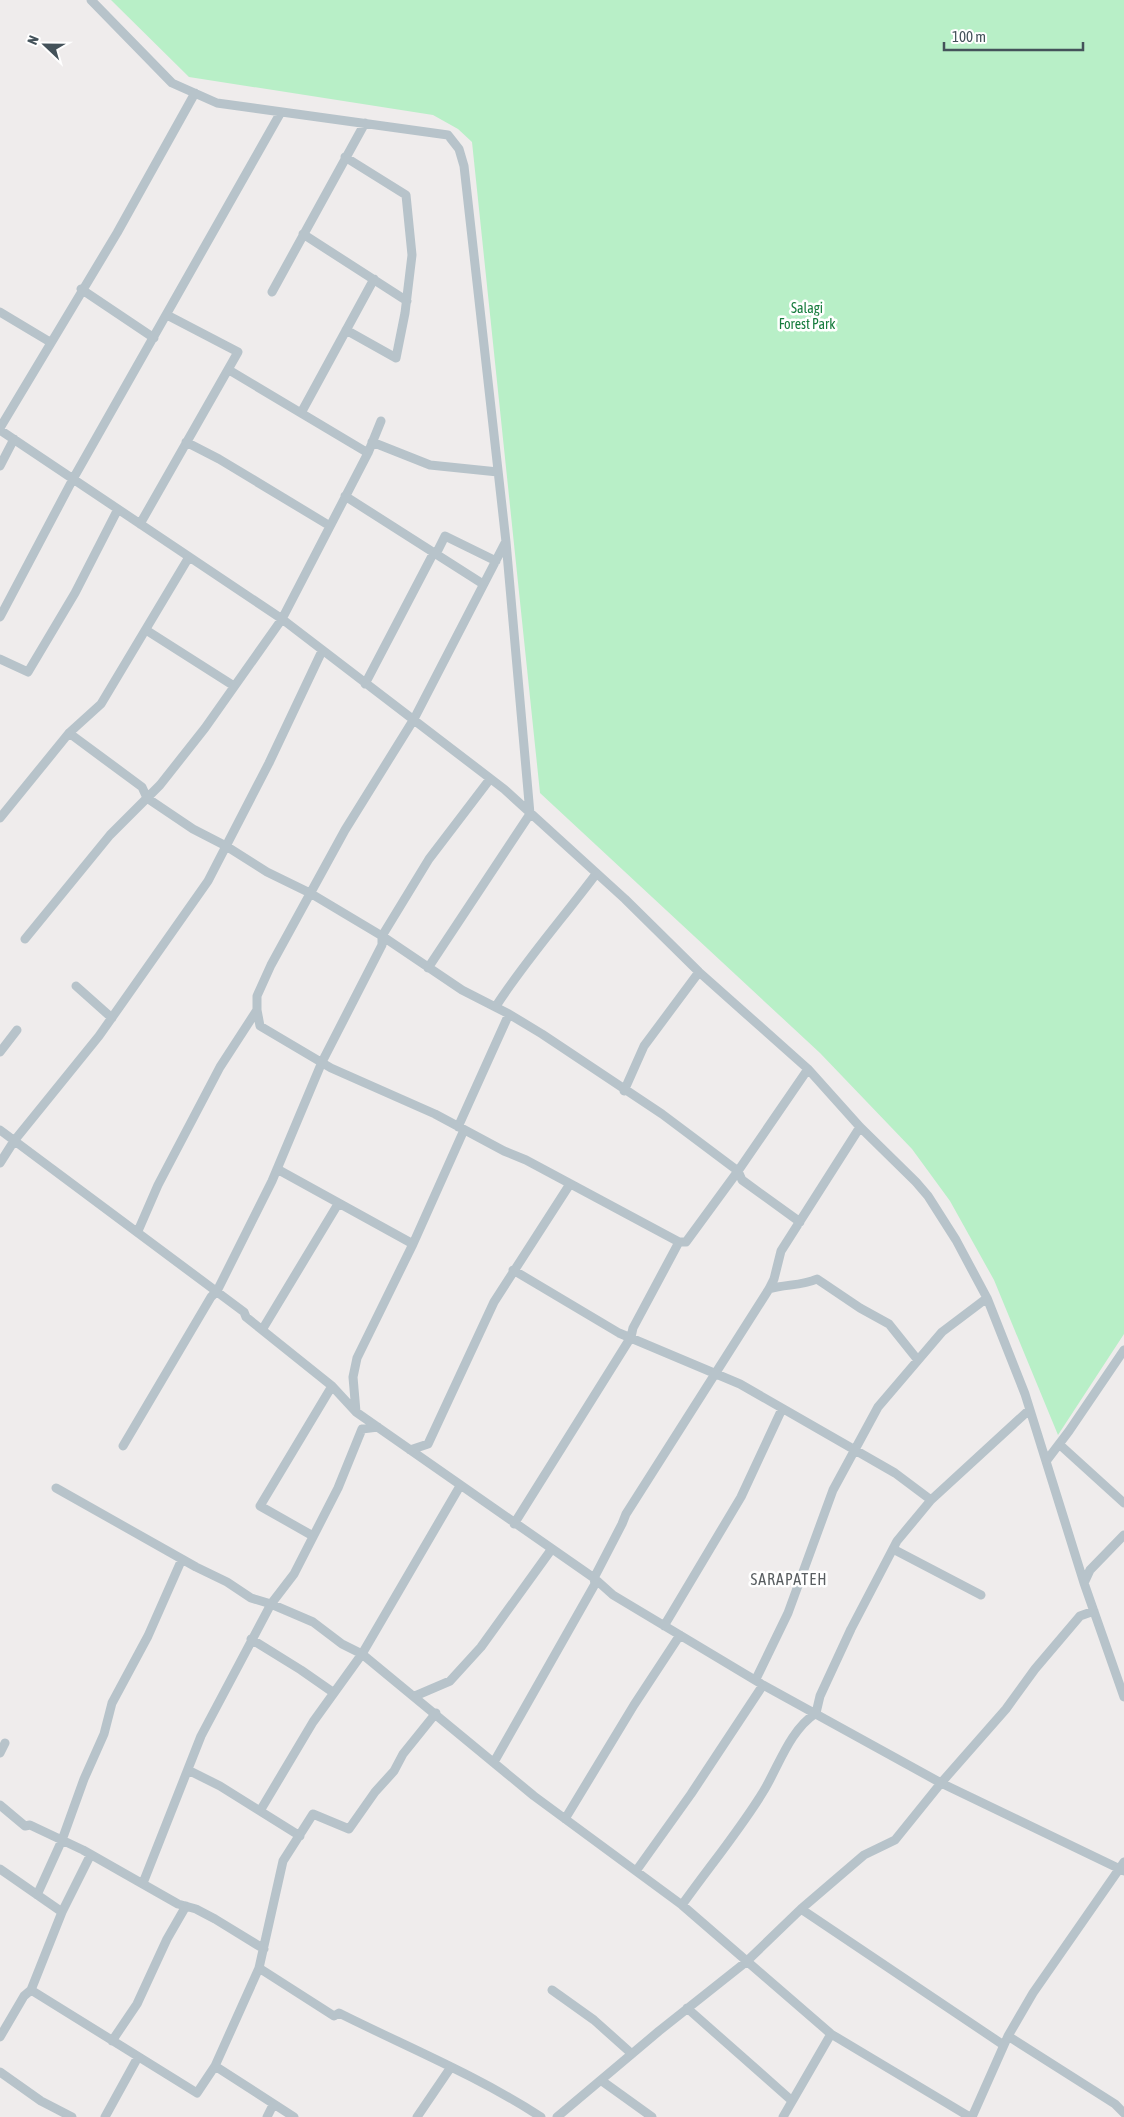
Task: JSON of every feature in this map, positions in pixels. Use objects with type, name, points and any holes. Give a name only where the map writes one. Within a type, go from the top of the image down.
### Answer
[{"type":"street","points":[[91,0],[172,83],[217,103],[448,135],[459,149],[464,166],[506,542],[530,814],[428,968]]},
{"type":"street","points":[[195,93],[117,233],[81,289],[0,429],[282,619],[490,779],[596,874],[699,972],[808,1069],[860,1127],[928,1196],[956,1240],[987,1298],[1025,1394],[1028,1411],[1047,1460],[1084,1583],[1124,1693]]},
{"type":"street","points":[[0,616],[72,479],[282,112]]},
{"type":"street","points":[[272,292],[365,124]]},
{"type":"street","points":[[346,157],[406,195],[412,255],[407,301],[396,358],[346,330]]},
{"type":"street","points":[[304,234],[407,301]]},
{"type":"street","points":[[301,413],[374,279]]},
{"type":"street","points":[[81,289],[154,338]]},
{"type":"street","points":[[0,312],[50,342]]},
{"type":"street","points":[[140,524],[238,352],[167,315]]},
{"type":"street","points":[[229,370],[368,453]]},
{"type":"street","points":[[25,939],[104,842],[160,785],[206,728],[282,619],[368,453],[381,421]]},
{"type":"street","points":[[0,466],[14,439]]},
{"type":"street","points":[[186,442],[219,459],[330,526]]},
{"type":"street","points":[[372,442],[430,465],[498,472]]},
{"type":"street","points":[[345,496],[433,554],[483,584]]},
{"type":"street","points":[[0,659],[28,672],[75,593],[118,509]]},
{"type":"street","points":[[365,684],[433,554],[438,550],[445,536],[496,561]]},
{"type":"street","points":[[506,542],[414,719],[345,830],[268,972],[257,996],[260,1026],[346,1076],[384,1091],[461,1128],[679,1242],[686,1242],[738,1171],[808,1069]]},
{"type":"street","points":[[0,818],[69,733],[101,704],[189,557]]},
{"type":"street","points":[[146,630],[234,686]]},
{"type":"street","points":[[0,1163],[14,1141],[112,1018],[208,881],[270,763],[322,650]]},
{"type":"street","points":[[69,733],[142,787],[147,798],[193,828],[267,872],[310,893],[382,936],[462,990],[509,1014],[624,1091],[662,1114],[738,1171],[742,1180],[800,1222]]},
{"type":"street","points":[[123,1446],[211,1297],[217,1291],[277,1169],[322,1062],[382,945],[382,936],[429,859],[490,779]]},
{"type":"street","points":[[496,1006],[515,978],[531,960],[596,874]]},
{"type":"street","points":[[624,1091],[644,1046],[699,972]]},
{"type":"street","points":[[76,986],[112,1018]]},
{"type":"street","points":[[138,1231],[158,1185],[220,1066],[257,1010]]},
{"type":"street","points":[[356,1412],[353,1377],[357,1358],[413,1244],[509,1014]]},
{"type":"street","points":[[0,1052],[17,1030]]},
{"type":"street","points":[[494,1762],[595,1584],[594,1578],[626,1514],[769,1288],[774,1279],[781,1251],[860,1127]]},
{"type":"street","points":[[0,1130],[138,1231],[244,1312],[246,1317],[332,1386],[356,1412],[551,1550],[594,1578],[614,1595],[760,1682],[941,1782],[1122,1867],[1033,1994],[1002,2044],[971,2117],[831,2034],[746,1962],[682,1904],[565,1819],[362,1654],[342,1644],[313,1622],[271,1604],[251,1598],[227,1582],[182,1559],[56,1488]]},
{"type":"street","points":[[277,1169],[413,1244]]},
{"type":"street","points":[[410,1450],[428,1444],[472,1345],[513,1270],[570,1184]]},
{"type":"street","points":[[262,1330],[338,1204]]},
{"type":"street","points":[[514,1524],[631,1337],[633,1328],[679,1242]]},
{"type":"street","points":[[513,1270],[619,1333],[740,1384],[895,1473],[931,1500]]},
{"type":"street","points":[[769,1288],[787,1283],[804,1285],[817,1279],[860,1308],[889,1324],[917,1359]]},
{"type":"street","points":[[636,1871],[691,1794],[760,1682],[788,1613],[833,1490],[878,1407],[942,1332],[987,1298]]},
{"type":"street","points":[[1047,1460],[1124,1350]]},
{"type":"street","points":[[313,1536],[260,1506],[332,1386]]},
{"type":"street","points":[[664,1626],[740,1497],[782,1409]]},
{"type":"street","points":[[682,1904],[764,1791],[776,1766],[805,1721],[816,1713],[820,1696],[893,1549],[920,1511],[1028,1411]]},
{"type":"street","points":[[143,1884],[201,1736],[271,1604],[294,1574],[338,1488],[362,1428],[378,1427]]},
{"type":"street","points":[[1059,1444],[1124,1503]]},
{"type":"street","points":[[260,1811],[313,1722],[362,1654],[460,1486]]},
{"type":"street","points":[[1084,1583],[1090,1570],[1124,1535]]},
{"type":"street","points":[[893,1549],[981,1595]]},
{"type":"street","points":[[415,1696],[450,1681],[480,1647],[551,1550]]},
{"type":"street","points":[[37,1894],[62,1840],[84,1779],[104,1734],[112,1704],[148,1636],[182,1559]]},
{"type":"street","points":[[557,2117],[746,1962],[801,1909],[864,1855],[895,1840],[941,1782],[1006,1709],[1035,1669],[1080,1616],[1094,1611]]},
{"type":"street","points":[[565,1819],[634,1705],[680,1635]]},
{"type":"street","points":[[251,1640],[301,1670],[334,1693]]},
{"type":"street","points":[[31,1990],[197,2093],[214,2066],[259,1968],[283,1861],[313,1814],[350,1829],[375,1792],[394,1771],[403,1754],[436,1713]]},
{"type":"street","points":[[0,1753],[5,1743]]},
{"type":"street","points":[[188,1770],[300,1836]]},
{"type":"street","points":[[0,1805],[25,1826],[30,1825],[62,1840],[143,1884],[239,1932],[264,1949]]},
{"type":"street","points":[[0,2037],[24,1996],[31,1990],[62,1912],[90,1856]]},
{"type":"street","points":[[0,1869],[62,1912]]},
{"type":"street","points":[[112,2041],[137,2004],[167,1939],[186,1906]]},
{"type":"street","points":[[801,1909],[1002,2044]]},
{"type":"street","points":[[259,1968],[334,2016],[339,2013],[451,2067],[517,2101],[541,2117]]},
{"type":"street","points":[[552,1990],[594,2020],[632,2054]]},
{"type":"street","points":[[688,2008],[791,2100]]},
{"type":"street","points":[[783,2117],[791,2100],[831,2034]]},
{"type":"street","points":[[1008,2036],[1116,2104],[1124,2113]]},
{"type":"street","points":[[105,2117],[138,2057]]},
{"type":"street","points":[[214,2066],[294,2117]]},
{"type":"street","points":[[417,2117],[451,2067]]},
{"type":"street","points":[[0,2072],[41,2101],[72,2117]]},
{"type":"street","points":[[602,2080],[652,2117]]},
{"type":"street","points":[[267,2117],[273,2105]]},
{"type":"green space","name":"Salagi Forest Park","points":[[111,0],[1124,0],[1124,1334],[1058,1435],[994,1280],[950,1201],[912,1149],[820,1053],[540,793],[472,142],[458,129],[433,115],[189,77]]},
{"type":"district","name":"SARAPATEH","points":[[789,1579]]}]
